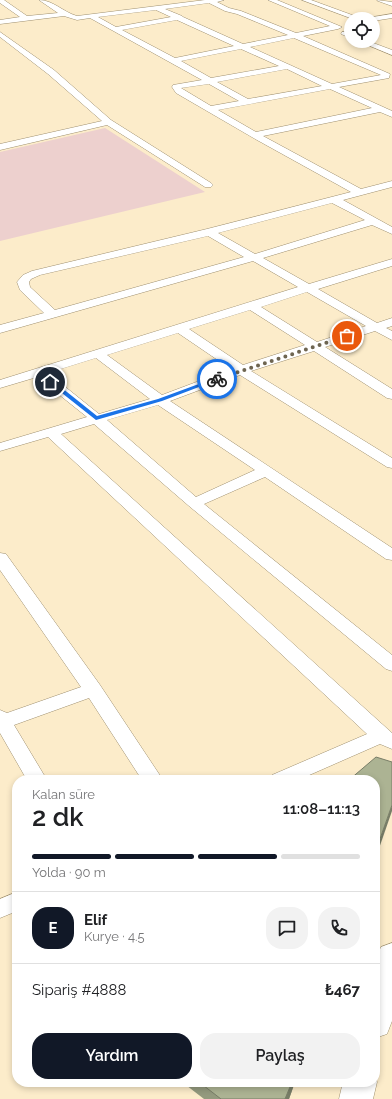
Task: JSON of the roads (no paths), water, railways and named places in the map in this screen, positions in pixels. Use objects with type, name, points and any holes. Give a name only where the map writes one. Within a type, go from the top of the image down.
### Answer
[{"type":"street","points":[[0,0],[26,18]]},
{"type":"street","points":[[42,0],[65,14],[78,18],[223,0]]},
{"type":"street","points":[[172,0],[180,5]]},
{"type":"street","points":[[271,0],[344,28]]},
{"type":"street","points":[[305,0],[344,13]]},
{"type":"street","points":[[380,0],[392,4]]},
{"type":"street","points":[[211,2],[227,10],[239,12],[377,70],[389,77]]},
{"type":"street","points":[[157,8],[392,114]]},
{"type":"street","points":[[213,12],[227,10]]},
{"type":"street","points":[[0,22],[65,14]]},
{"type":"street","points":[[117,29],[191,15]]},
{"type":"street","points":[[380,19],[392,16]]},
{"type":"street","points":[[92,17],[174,60],[246,102]]},
{"type":"street","points":[[174,60],[341,26]]},
{"type":"street","points":[[0,34],[13,42],[35,62],[64,82],[108,122],[208,185]]},
{"type":"street","points":[[0,44],[13,42]]},
{"type":"street","points":[[380,48],[392,53]]},
{"type":"street","points":[[287,67],[176,87],[178,90],[255,135],[361,193]]},
{"type":"street","points":[[210,109],[330,86],[389,77]]},
{"type":"street","points":[[255,135],[392,108]]},
{"type":"street","points":[[0,147],[108,122]]},
{"type":"street","points":[[52,314],[24,288],[22,282],[27,277],[36,273],[209,232],[392,184]]},
{"type":"street","points":[[334,200],[392,231]]},
{"type":"street","points":[[0,329],[252,258],[373,221]]},
{"type":"street","points":[[209,232],[252,258],[309,288],[392,336]]},
{"type":"street","points":[[0,384],[392,262]]},
{"type":"street","points":[[376,267],[392,275]]},
{"type":"street","points":[[252,306],[392,395]]},
{"type":"street","points":[[0,447],[160,400],[241,370],[392,322]]},
{"type":"street","points":[[179,328],[241,370],[392,464]]},
{"type":"street","points":[[98,354],[160,400],[392,555]]},
{"type":"street","points":[[39,372],[96,418],[194,503],[392,665]]},
{"type":"street","points":[[51,432],[387,739],[292,775]]},
{"type":"street","points":[[194,503],[265,471]]},
{"type":"street","points":[[1,561],[93,690],[150,775]]},
{"type":"street","points":[[34,775],[1,721],[93,690]]},
{"type":"street","points":[[0,909],[12,903]]},
{"type":"street","points":[[380,1006],[391,967]]},
{"type":"street","points":[[356,1099],[359,1087]]}]
